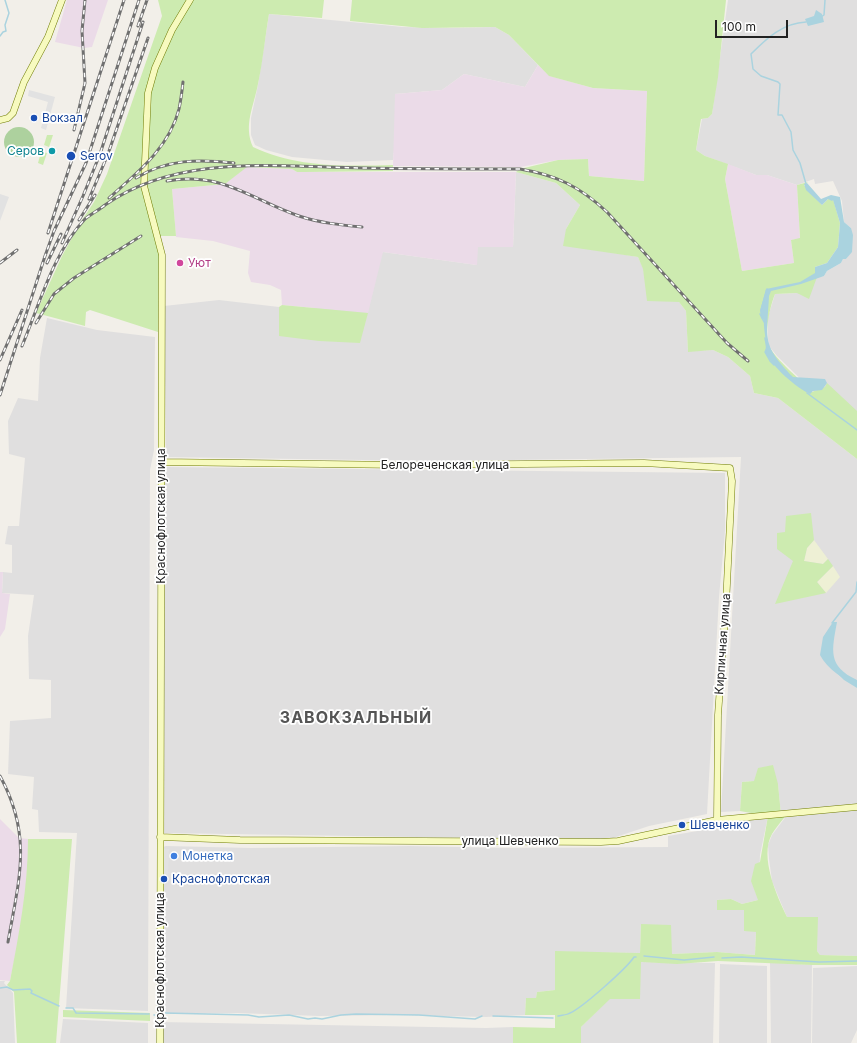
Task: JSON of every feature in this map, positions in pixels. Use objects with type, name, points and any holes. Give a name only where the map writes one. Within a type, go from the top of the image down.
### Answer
[{"type":"street","points":[[2,120],[13,113],[24,82],[48,37],[62,0]]},
{"type":"street","name":"Краснофлотская улица","points":[[160,1043],[162,255],[144,186],[148,93],[155,68],[169,36],[190,0]]},
{"type":"street","name":"Белореченская улица","points":[[161,462],[395,465],[644,463],[730,468]]},
{"type":"street","name":"Кирпичная улица","points":[[717,820],[718,715],[726,604],[732,481],[730,468]]},
{"type":"street","name":"улица Шевченко","points":[[160,837],[240,840],[601,842],[624,840],[717,820],[857,807]]},
{"type":"shaded area","points":[[67,0],[108,0],[92,47],[84,48],[55,42]]},
{"type":"shaded area","points":[[728,0],[857,0],[857,434],[777,356],[769,346],[768,339],[768,317],[775,294],[797,293],[817,277],[824,276],[827,271],[841,263],[843,259],[846,259],[849,254],[851,228],[844,222],[842,201],[833,181],[815,184],[814,179],[797,185],[767,175],[756,175],[705,156],[696,150],[702,119],[708,118],[712,114]]},
{"type":"shaded area","points":[[269,14],[403,27],[495,27],[509,35],[538,65],[525,87],[464,74],[442,90],[395,94],[396,131],[393,160],[347,162],[292,157],[266,150],[255,145],[251,135],[251,118],[258,85]]},
{"type":"shaded area","points":[[538,65],[550,76],[593,88],[647,91],[644,181],[589,176],[588,159],[558,160],[520,167],[393,166],[395,94],[442,90],[464,74],[525,87]]},
{"type":"shaded area","points":[[29,90],[55,97],[46,130],[41,128],[48,102],[28,96]]},
{"type":"shaded area","points":[[728,164],[756,175],[767,175],[797,185],[800,239],[791,240],[794,263],[742,271],[725,179]]},
{"type":"shaded area","points":[[246,167],[292,169],[297,172],[516,172],[513,247],[478,247],[477,265],[383,252],[368,313],[282,305],[281,290],[270,285],[251,282],[248,273],[250,251],[213,241],[176,237],[172,189],[224,184]]},
{"type":"shaded area","points":[[516,172],[556,183],[580,205],[566,229],[609,252],[638,257],[643,268],[646,282],[679,302],[686,311],[688,351],[713,350],[728,357],[750,376],[754,393],[778,398],[857,459],[857,956],[820,955],[817,951],[817,939],[787,917],[772,881],[768,845],[772,835],[787,815],[781,815],[778,784],[754,781],[742,782],[740,811],[721,812],[741,457],[430,461],[166,457],[164,306],[219,300],[279,307],[279,336],[383,252],[477,265],[477,247],[513,247]]},
{"type":"shaded area","points":[[0,194],[9,197],[0,221]]},
{"type":"shaded area","points":[[47,318],[97,330],[155,337],[154,450],[150,470],[148,1011],[66,1008],[77,833],[39,832],[38,810],[32,809],[34,777],[8,774],[10,721],[51,718],[51,680],[29,679],[28,636],[34,595],[2,593],[3,572],[12,573],[12,545],[5,544],[8,526],[19,526],[25,458],[9,454],[8,421],[18,398],[38,401],[40,358]]},
{"type":"shaded area","points":[[165,467],[725,473],[725,531],[719,597],[707,814],[649,826],[607,840],[164,833]]},
{"type":"shaded area","points":[[0,572],[3,572],[2,593],[10,594],[5,629],[0,637]]},
{"type":"shaded area","points":[[768,816],[760,855],[758,900],[742,904],[731,899],[717,900],[717,910],[744,910],[756,932],[755,955],[717,952],[672,954],[641,924],[640,953],[555,952],[555,990],[537,992],[536,998],[526,998],[525,1015],[486,1017],[400,1015],[319,1016],[237,1013],[160,1014],[160,848],[166,846],[251,848],[409,846],[505,848],[668,847],[668,836],[727,826]]},
{"type":"shaded area","points":[[0,819],[19,838],[28,839],[28,863],[23,918],[10,981],[0,980]]},
{"type":"shaded area","points":[[160,848],[169,849],[168,875],[160,874]]},
{"type":"shaded area","points":[[640,962],[715,963],[713,1043],[581,1043],[581,1027],[610,998]]},
{"type":"shaded area","points":[[770,962],[812,965],[811,1043],[771,1043]]},
{"type":"shaded area","points":[[720,964],[767,966],[767,1043],[719,1043]]},
{"type":"shaded area","points":[[857,966],[857,1030],[851,1043],[812,1043],[813,968]]},
{"type":"shaded area","points":[[0,981],[5,981],[4,983],[13,993],[15,1043],[0,1043]]},
{"type":"shaded area","points":[[63,1019],[148,1023],[148,1043],[60,1043]]},
{"type":"shaded area","points":[[160,1022],[486,1028],[513,1027],[513,1043],[160,1043]]},
{"type":"green space","points":[[158,0],[324,0],[322,18],[269,14],[260,75],[249,123],[250,139],[253,147],[287,159],[304,162],[357,166],[393,165],[393,171],[297,172],[292,169],[247,167],[225,184],[172,189],[176,236],[156,236],[159,254],[158,332],[90,310],[86,312],[85,326],[36,313],[62,256],[80,223],[94,202],[107,174],[162,16]]},
{"type":"green space","points":[[352,0],[726,0],[718,77],[712,114],[708,118],[701,119],[696,150],[705,156],[728,164],[725,179],[742,271],[794,263],[791,240],[800,238],[797,185],[808,182],[804,185],[822,205],[828,199],[833,199],[840,223],[838,247],[827,263],[815,267],[817,277],[809,299],[797,293],[775,294],[768,320],[767,334],[769,346],[772,351],[812,392],[825,387],[827,383],[857,411],[857,459],[778,398],[754,393],[750,376],[728,357],[713,350],[688,352],[686,311],[679,302],[647,301],[643,269],[638,257],[563,246],[566,229],[580,205],[556,183],[516,172],[520,169],[558,160],[588,159],[589,176],[644,181],[647,91],[593,88],[549,76],[509,35],[495,27],[422,28],[350,21]]},
{"type":"green space","points":[[19,127],[30,131],[34,142],[30,153],[19,157],[8,153],[4,142],[8,131]]},
{"type":"green space","points":[[47,135],[53,135],[49,147],[44,145]]},
{"type":"green space","points":[[41,152],[47,153],[43,165],[38,163]]},
{"type":"green space","points":[[282,305],[368,313],[360,343],[319,341],[279,336],[279,307]]},
{"type":"green space","points":[[811,513],[814,540],[807,548],[804,561],[823,564],[828,559],[833,566],[817,582],[826,593],[775,604],[793,561],[777,549],[777,533],[785,532],[786,516]]},
{"type":"green space","points":[[814,540],[828,559],[823,564],[804,561],[807,548]]},
{"type":"green space","points":[[833,566],[840,577],[826,593],[817,582]]},
{"type":"green space","points":[[773,765],[778,784],[781,815],[787,814],[772,834],[767,854],[768,865],[774,888],[787,917],[818,917],[817,951],[820,955],[857,956],[857,965],[812,965],[718,961],[677,964],[641,962],[640,999],[610,999],[581,1027],[581,1043],[513,1043],[513,1027],[555,1028],[555,1015],[525,1015],[526,998],[536,998],[537,992],[555,990],[555,951],[640,953],[641,924],[671,925],[672,954],[717,952],[755,955],[756,932],[744,931],[744,910],[717,910],[717,900],[731,899],[742,904],[758,900],[751,881],[755,864],[760,862],[768,816],[740,811],[742,782],[754,781],[758,768]]},
{"type":"green space","points":[[28,839],[72,839],[56,1043],[17,1043],[14,992],[7,985],[10,981],[17,946],[28,857]]},
{"type":"green space","points":[[63,1010],[150,1013],[150,1021],[63,1017]]},
{"type":"water","points":[[816,10],[822,14],[824,22],[808,26],[805,19],[814,16]]},
{"type":"water","points":[[807,183],[821,199],[831,195],[840,197],[844,222],[851,228],[853,235],[852,252],[846,259],[843,259],[841,263],[827,271],[824,276],[801,284],[771,291],[769,296],[767,332],[768,340],[775,356],[793,377],[825,379],[827,383],[822,390],[813,391],[810,394],[784,376],[768,358],[765,352],[766,345],[764,320],[761,318],[760,311],[766,289],[800,282],[815,273],[815,267],[827,263],[838,247],[840,223],[833,200],[828,199],[822,205],[806,190],[804,184]]},
{"type":"water","points":[[833,622],[837,622],[833,649],[836,663],[847,675],[857,680],[857,687],[831,669],[820,655],[823,637]]},
{"type":"waterway","points":[[0,36],[6,31],[5,25],[9,13],[5,0]]},
{"type":"waterway","points":[[821,17],[824,15],[825,0]]},
{"type":"waterway","points":[[806,22],[790,25],[776,32],[751,54],[753,69],[761,76],[780,84],[778,115],[782,115],[791,132],[793,150],[800,163],[806,184]]},
{"type":"waterway","points":[[761,310],[767,289]]},
{"type":"waterway","points":[[760,314],[764,322]]},
{"type":"waterway","points":[[765,338],[767,348],[765,352],[774,365]]},
{"type":"waterway","points":[[807,393],[857,430]]},
{"type":"waterway","points":[[832,623],[856,592],[857,582]]},
{"type":"waterway","points":[[828,663],[844,679],[857,687]]},
{"type":"waterway","points":[[644,956],[684,960],[714,957]]},
{"type":"waterway","points":[[558,1016],[569,1014],[584,1004],[614,978],[634,957],[636,957]]},
{"type":"waterway","points":[[722,958],[741,957],[819,962],[857,961]]},
{"type":"waterway","points":[[0,988],[7,987],[13,990],[30,989],[32,991],[31,993],[59,1006]]},
{"type":"waterway","points":[[66,1008],[73,1008],[76,1013],[149,1014]]},
{"type":"waterway","points":[[165,1013],[248,1015],[259,1017],[289,1015],[308,1019],[322,1019],[356,1014],[419,1015],[475,1019],[482,1016]]},
{"type":"waterway","points":[[493,1016],[553,1018]]},
{"type":"railway","points":[[74,130],[85,83],[82,31],[85,0]]},
{"type":"railway","points":[[48,233],[124,0]]},
{"type":"railway","points":[[0,395],[54,231],[86,163],[139,0]]},
{"type":"railway","points":[[138,26],[147,0]]},
{"type":"railway","points":[[62,243],[100,154],[143,22]]},
{"type":"railway","points":[[89,199],[108,154],[148,38]]},
{"type":"railway","points":[[109,198],[151,159],[168,136],[179,109],[183,82]]},
{"type":"railway","points":[[136,178],[159,167],[184,162],[208,161],[234,163]]},
{"type":"railway","points":[[22,346],[48,279],[64,247],[74,232],[85,219],[134,188],[165,177],[197,170],[230,167],[263,166],[520,169],[556,178],[587,195],[597,203],[607,212],[727,343],[748,361]]},
{"type":"railway","points":[[167,181],[187,179],[221,183],[299,216],[323,222],[362,227]]},
{"type":"railway","points":[[79,220],[95,195]]},
{"type":"railway","points":[[47,263],[61,234]]},
{"type":"railway","points":[[36,323],[54,294],[74,278],[141,236]]},
{"type":"railway","points":[[0,263],[17,250]]},
{"type":"railway","points":[[0,360],[22,310]]},
{"type":"railway","points":[[0,776],[17,818],[20,838],[19,878],[8,942]]},
{"type":"place","name":"Вокзал","points":[[34,118]]},
{"type":"place","name":"Серов","points":[[52,151]]},
{"type":"place","name":"Serov","points":[[71,156]]},
{"type":"place","name":"Уют","points":[[180,263]]},
{"type":"place","name":"Шевченко","points":[[682,825]]},
{"type":"place","name":"Монетка","points":[[174,856]]},
{"type":"place","name":"Краснофлотская","points":[[164,879]]},
{"type":"district","name":"ЗАВОКЗАЛЬНЫЙ","points":[[356,718]]}]
